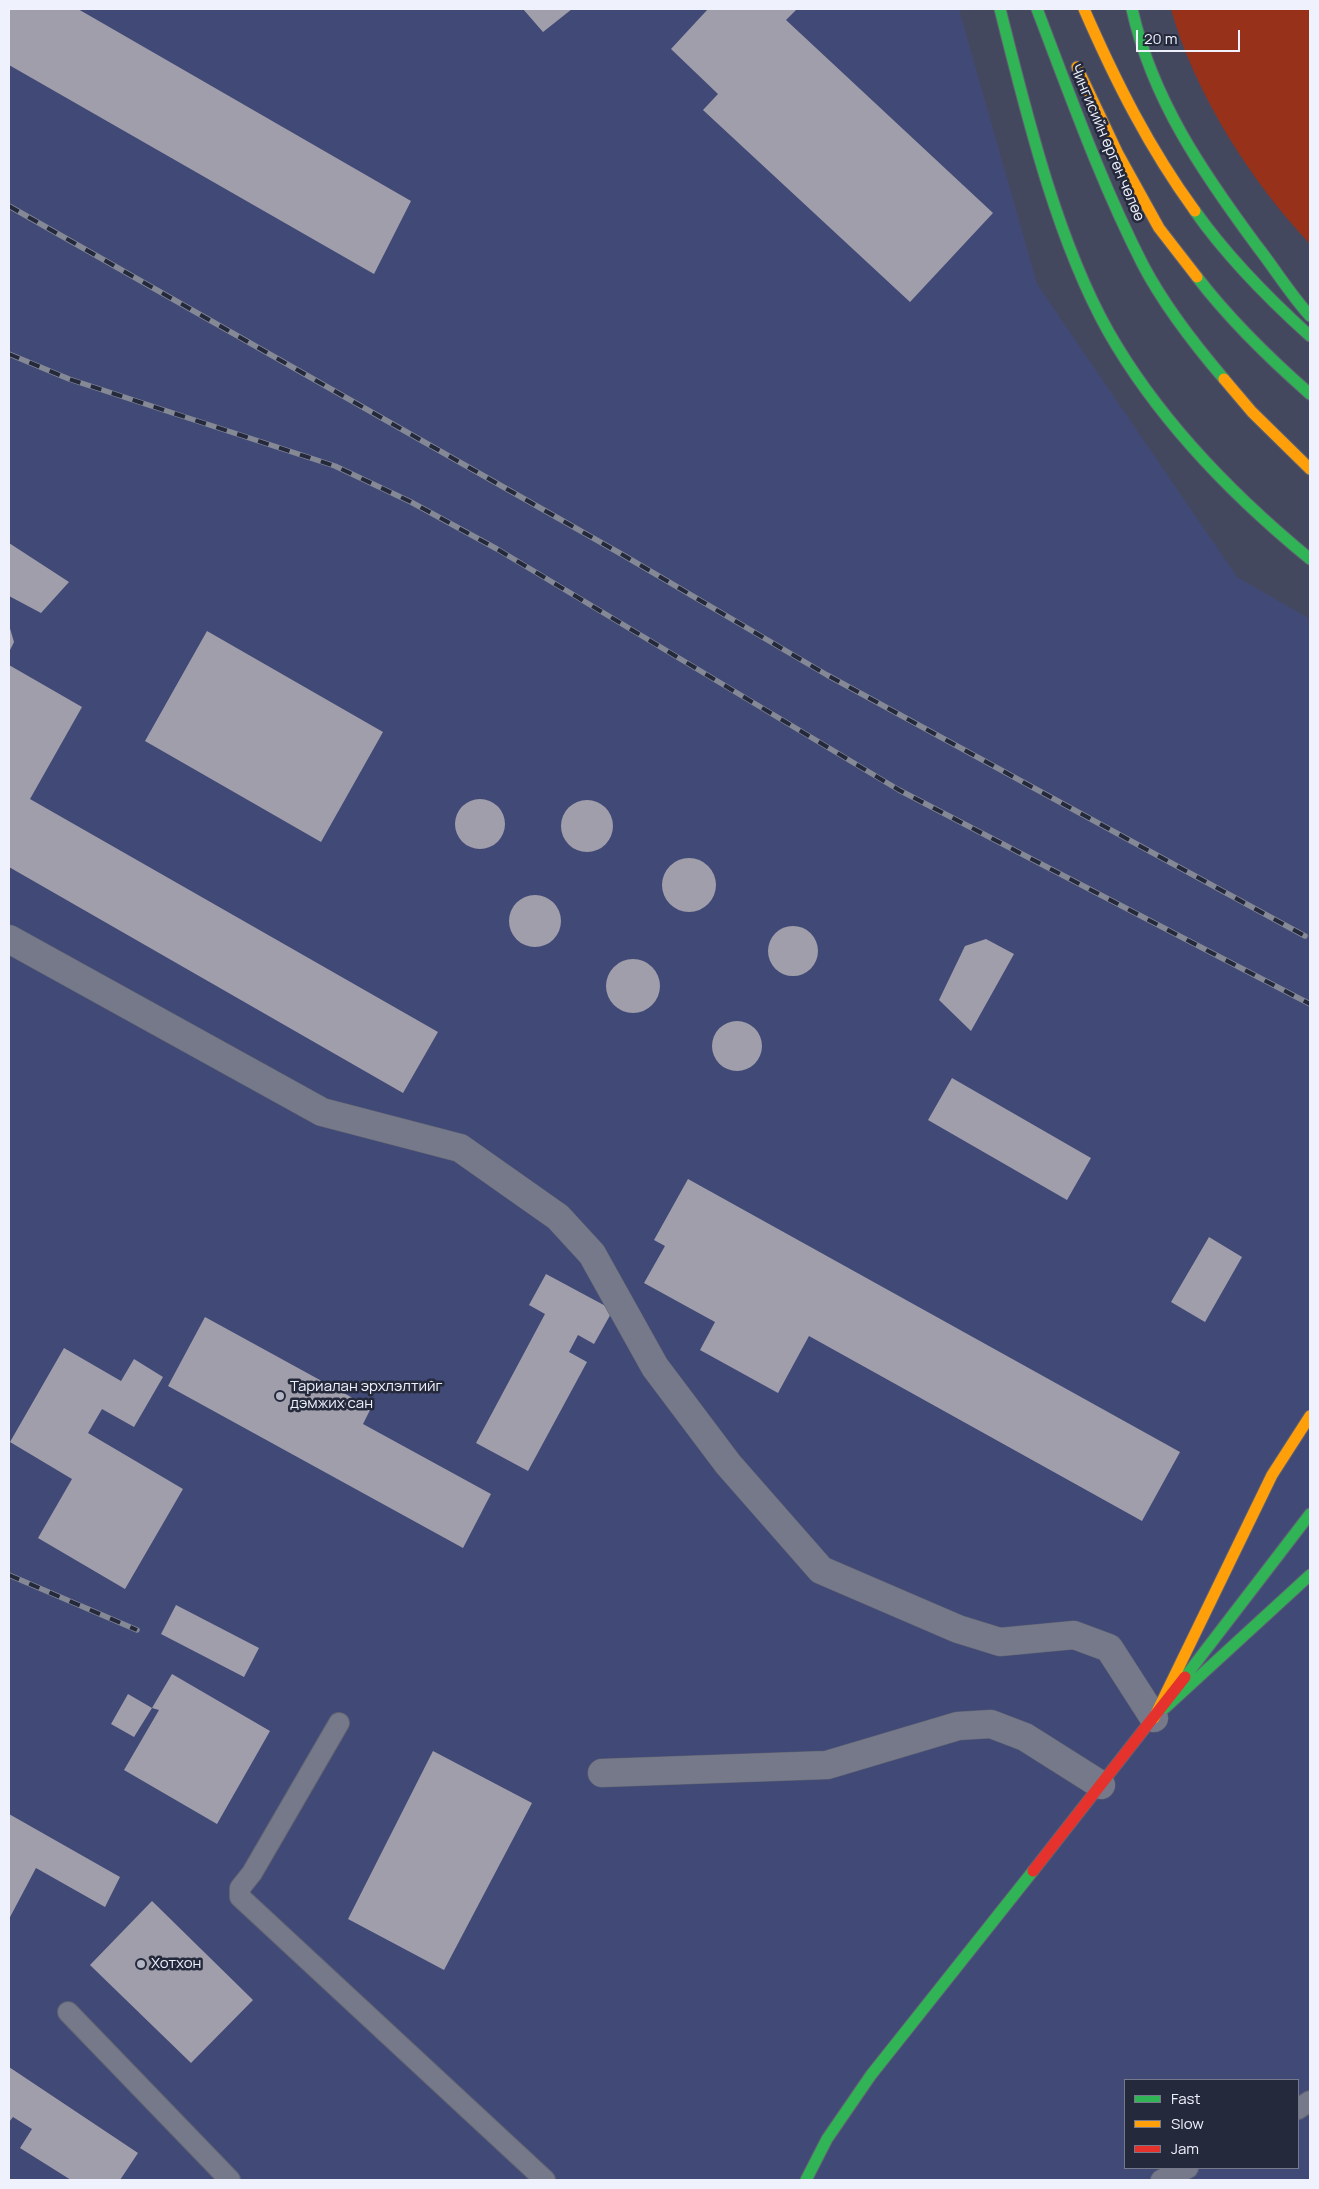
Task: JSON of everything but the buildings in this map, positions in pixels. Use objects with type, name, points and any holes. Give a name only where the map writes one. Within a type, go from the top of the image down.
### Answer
[{"type":"main road","points":[[1000,9],[1027,117],[1071,248],[1104,322],[1136,374],[1180,432],[1237,495],[1310,560]]},
{"type":"main road","name":"Чингисийн өргөн чөлөө","points":[[1037,9],[1099,170],[1144,266],[1198,349],[1252,412],[1310,469]]},
{"type":"main road","points":[[1084,9],[1138,126],[1189,206],[1250,277],[1310,336]]},
{"type":"main road","points":[[1132,9],[1148,64],[1176,124],[1236,217],[1310,316]]},
{"type":"main road","points":[[1071,54],[1118,154],[1159,228],[1213,298],[1276,364],[1310,394]]},
{"type":"main road","points":[[1154,1718],[1272,1474],[1310,1416]]},
{"type":"main road","points":[[806,2180],[812,2163],[871,2075],[1101,1786],[1310,1514]]},
{"type":"main road","points":[[1154,1718],[1310,1575]]},
{"type":"street","points":[[9,939],[322,1112],[460,1148],[558,1217],[592,1254],[655,1367],[728,1464],[821,1570],[958,1629],[1000,1642],[1074,1635],[1109,1648],[1154,1718]]},
{"type":"street","points":[[602,1773],[826,1765],[958,1726],[991,1724],[1025,1737],[1101,1786]]},
{"type":"lane","points":[[339,1723],[252,1873],[240,1888],[240,1897],[545,2180]]},
{"type":"lane","points":[[68,2012],[230,2180]]},
{"type":"lane","points":[[1299,2108],[1310,2101]]},
{"type":"lane","points":[[1161,2180],[1186,2169]]},
{"type":"shaded area","points":[[9,9],[959,9],[1037,284],[1237,577],[1310,619],[1310,2180],[9,2180]]},
{"type":"shaded area","points":[[1171,9],[1310,9],[1310,244],[1267,193],[1227,134],[1194,72]]},
{"type":"railway","points":[[9,206],[623,555],[827,675],[1305,936]]},
{"type":"railway","points":[[9,354],[69,379],[335,466],[411,502],[497,549],[899,790],[1310,1004]]},
{"type":"railway","points":[[9,1575],[137,1630]]},
{"type":"traffic: fast","points":[[1000,9],[1044,174],[1073,256],[1089,295],[1108,331],[1150,395],[1198,454],[1253,509],[1310,559]]},
{"type":"traffic: fast","points":[[1037,9],[1100,171],[1143,265],[1160,295],[1180,324],[1224,379]]},
{"type":"traffic: fast","points":[[1132,9],[1152,74],[1182,134],[1237,219],[1310,316]]},
{"type":"traffic: fast","points":[[1195,211],[1249,277],[1310,336]]},
{"type":"traffic: fast","points":[[1197,277],[1250,338],[1310,394]]},
{"type":"traffic: fast","points":[[1185,1677],[1310,1514]]},
{"type":"traffic: fast","points":[[1165,1708],[1310,1575]]},
{"type":"traffic: fast","points":[[806,2180],[827,2139],[871,2075],[1033,1871]]},
{"type":"traffic: slow","points":[[1084,9],[1134,113],[1163,163],[1195,211]]},
{"type":"traffic: slow","points":[[1077,67],[1118,154],[1159,228],[1197,277]]},
{"type":"traffic: slow","points":[[1224,379],[1252,412],[1310,469]]},
{"type":"traffic: slow","points":[[1154,1718],[1272,1475],[1310,1416]]},
{"type":"traffic: jam","points":[[1033,1871],[1185,1677]]},
{"type":"place","name":"Тариалан эрхлэлтийг дэмжих сан","points":[[280,1396]]},
{"type":"place","name":"Хотхон","points":[[141,1964]]}]
